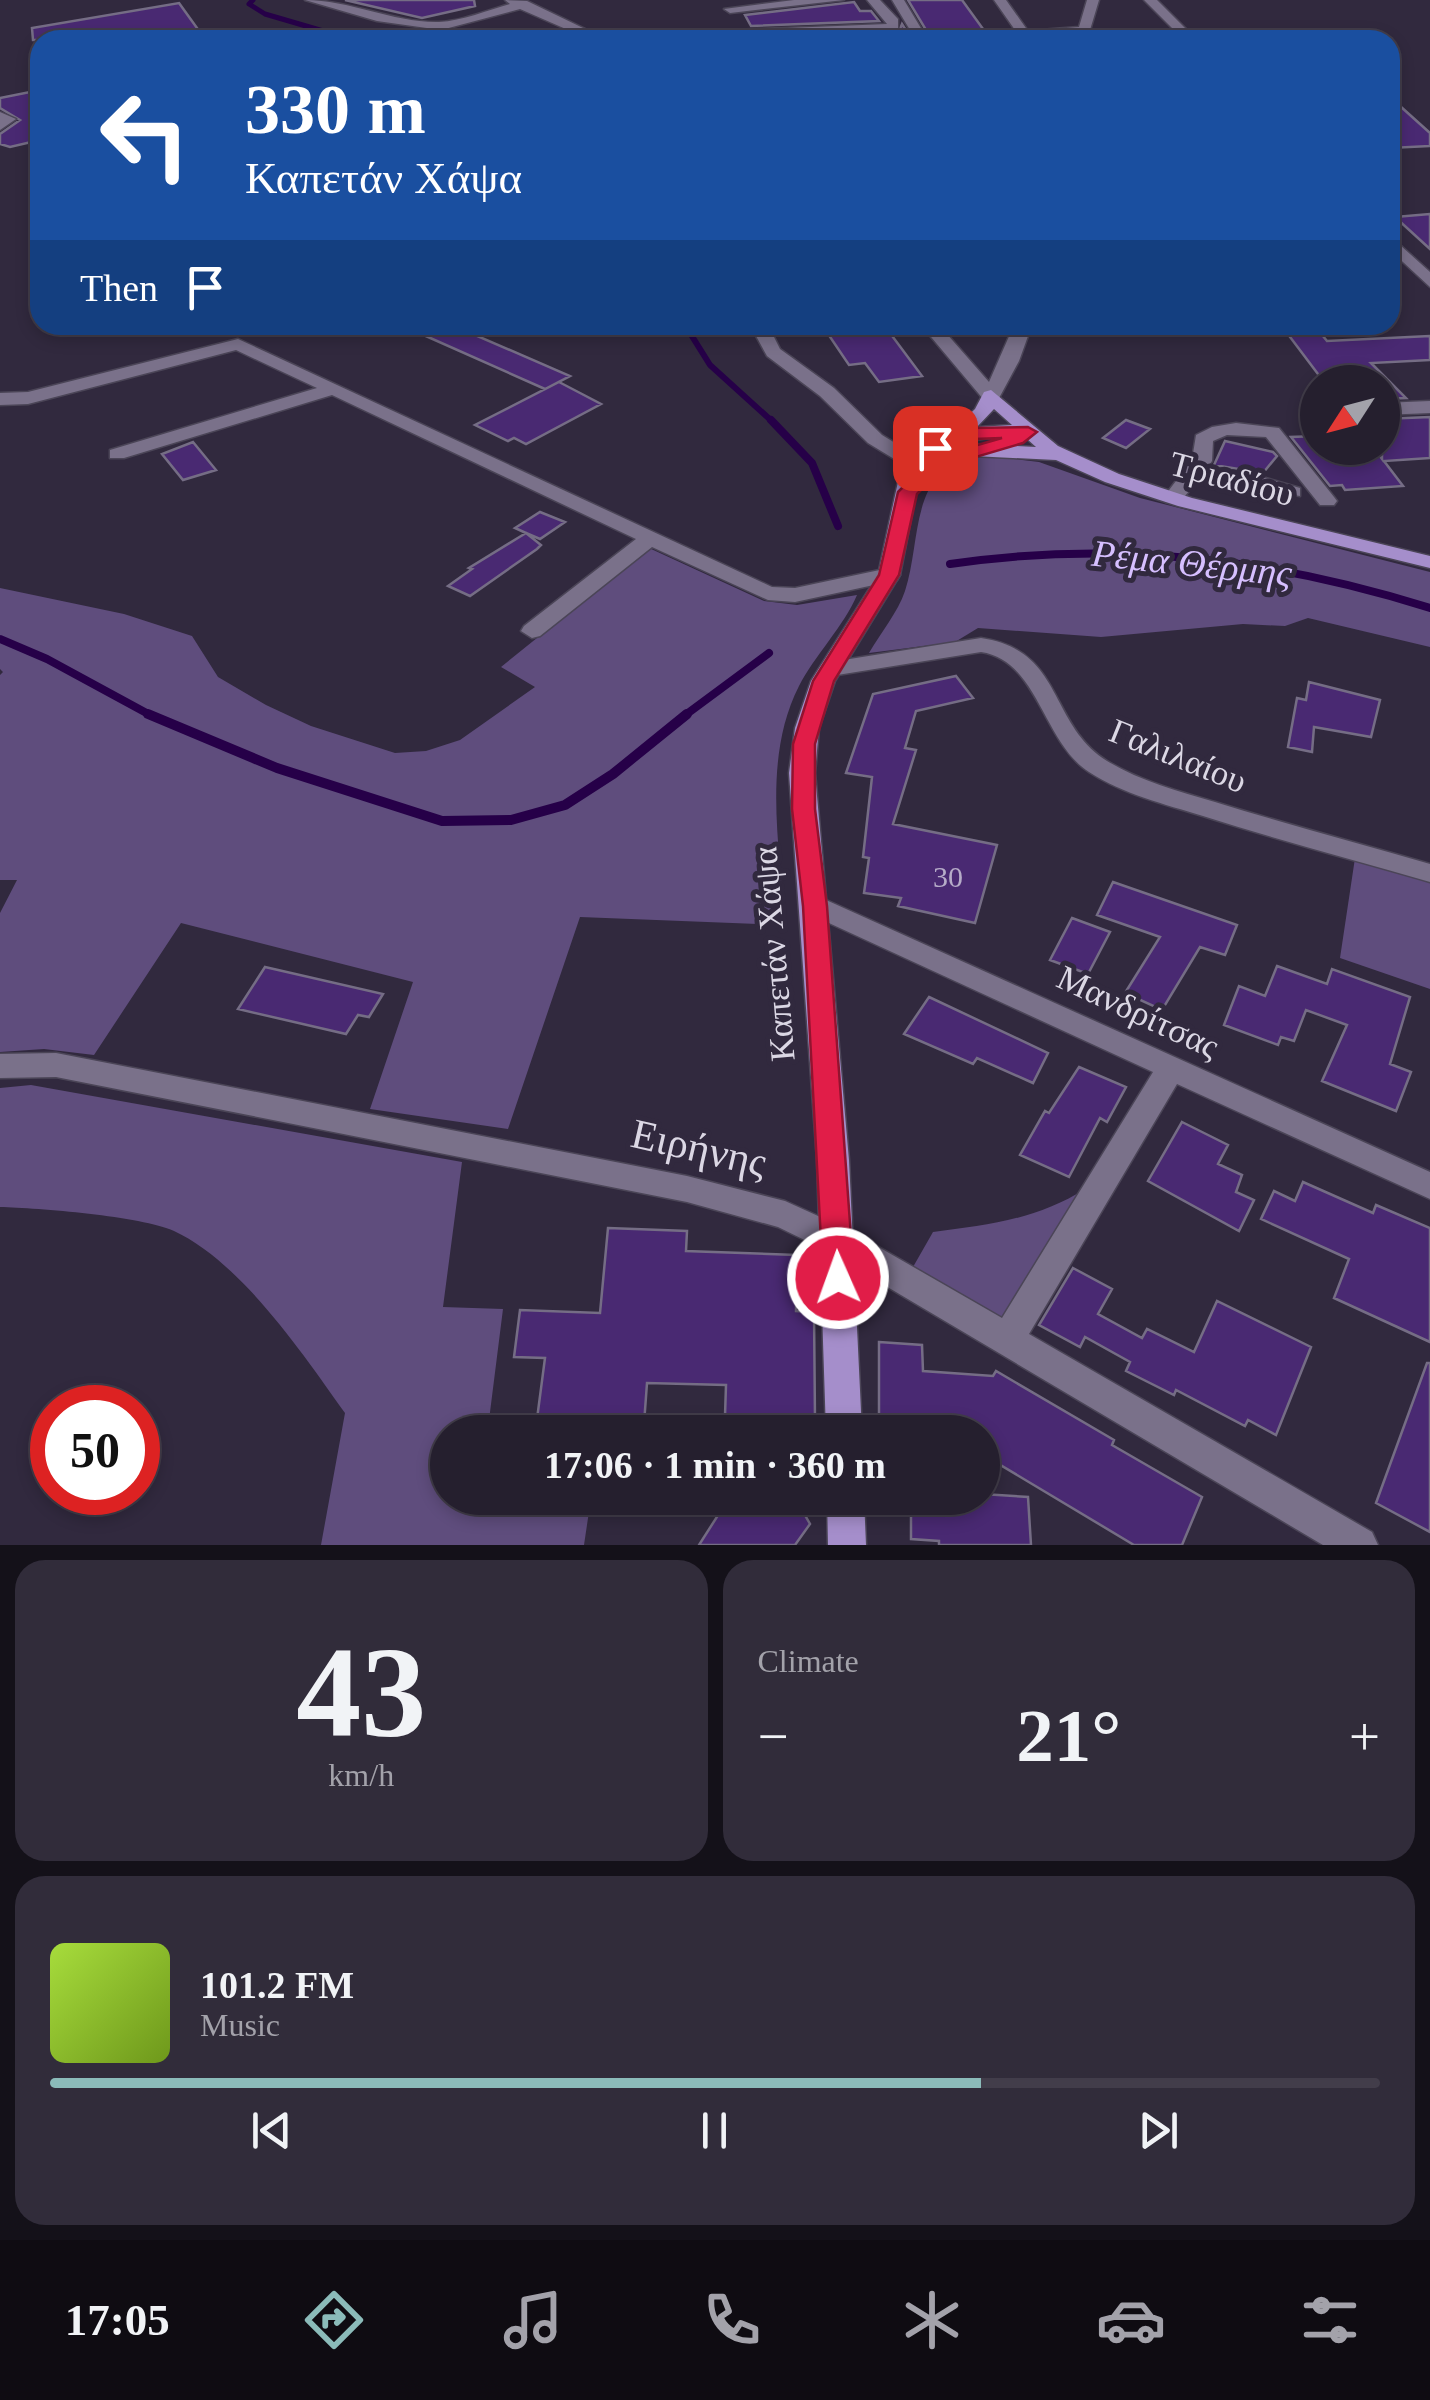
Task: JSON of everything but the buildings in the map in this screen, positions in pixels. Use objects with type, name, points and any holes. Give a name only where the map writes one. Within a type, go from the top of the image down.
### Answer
[{"type":"main road","points":[[916,464],[955,437],[982,412],[991,396]]},
{"type":"main road","name":"Τριαδίου","points":[[991,396],[1028,432],[1058,454],[1112,478],[1173,498],[1430,562]]},
{"type":"main road","points":[[955,437],[1000,430],[1028,432]]},
{"type":"main road","points":[[908,492],[930,468],[1028,432]]},
{"type":"main road","points":[[972,450],[1058,454]]},
{"type":"main road","name":"Καπετάν Χάψα","points":[[843,1415],[837,1240],[815,906],[802,773],[810,713],[831,669],[889,575],[909,476],[916,464]]},
{"type":"main road","points":[[846,1515],[847,1545]]},
{"type":"street","points":[[311,0],[382,18],[441,26],[517,2],[580,30]]},
{"type":"street","points":[[713,30],[734,4],[838,0]]},
{"type":"street","points":[[838,30],[894,27],[873,0]]},
{"type":"street","points":[[898,0],[916,30]]},
{"type":"street","points":[[1000,0],[1021,30]]},
{"type":"street","points":[[1084,30],[1093,0]]},
{"type":"street","points":[[1150,0],[1181,30]]},
{"type":"street","points":[[0,116],[9,119],[0,126]]},
{"type":"street","points":[[1400,251],[1430,282]]},
{"type":"street","points":[[764,335],[772,352],[827,392],[875,439],[916,464]]},
{"type":"street","points":[[939,335],[991,396],[1019,335]]},
{"type":"street","points":[[0,400],[28,398],[238,344],[782,596],[889,575]]},
{"type":"street","points":[[117,454],[334,390]]},
{"type":"street","points":[[1400,409],[1430,407]]},
{"type":"street","points":[[1173,498],[1202,461],[1203,439],[1213,431],[1237,427],[1272,432],[1327,501]]},
{"type":"street","points":[[1193,472],[1246,478],[1293,492]]},
{"type":"street","points":[[532,631],[650,538]]},
{"type":"street","name":"Γαλιλαίου","points":[[831,669],[996,646],[1014,657],[1033,679],[1074,748],[1108,772],[1221,813],[1430,873]]},
{"type":"street","name":"Μανδρίτσας","points":[[815,906],[1430,1186]]},
{"type":"street","name":"Ειρήνης","points":[[0,1066],[56,1065],[687,1189],[785,1215],[837,1240],[1358,1545]]},
{"type":"street","points":[[1007,1340],[1171,1068]]},
{"type":"shaded area","points":[[978,455],[1039,462],[1140,498],[1430,572],[1430,647],[1308,618],[1285,626],[1243,624],[1101,637],[978,628],[955,642],[869,653],[905,591],[929,490],[955,462]]},
{"type":"shaded area","points":[[649,548],[764,601],[797,605],[857,595],[799,686],[781,743],[776,803],[785,925],[580,917],[508,1129],[370,1109],[413,982],[181,923],[94,1055],[44,1049],[0,1052],[0,913],[17,880],[0,880],[0,588],[124,614],[192,636],[218,677],[266,705],[311,726],[395,753],[426,751],[460,740],[535,687],[501,667]]},
{"type":"shaded area","points":[[1355,858],[1430,880],[1430,989],[1340,958]]},
{"type":"shaded area","points":[[31,1085],[462,1162],[443,1307],[503,1309],[490,1415],[430,1415],[430,1515],[588,1515],[584,1545],[321,1545],[345,1413],[269,1312],[199,1245],[174,1231],[138,1221],[0,1207],[0,1088]]},
{"type":"shaded area","points":[[1085,1189],[1004,1316],[996,1319],[913,1267],[933,1232],[1031,1214]]},
{"type":"waterway","points":[[253,0],[249,4],[265,14],[320,30]]},
{"type":"waterway","points":[[691,335],[710,365],[773,422]]},
{"type":"waterway","points":[[773,422],[812,463],[838,526]]},
{"type":"waterway","name":"Ρέμα Θέρμης","points":[[950,564],[1072,554],[1192,558],[1311,577],[1430,608]]},
{"type":"waterway","points":[[0,639],[47,659],[149,715]]},
{"type":"waterway","points":[[684,716],[769,653]]},
{"type":"waterway","points":[[149,715],[277,768],[442,821],[511,820],[565,805],[613,774],[687,714]]},
{"type":"route","points":[[838,1278],[815,906],[804,809],[804,744],[810,713],[823,681],[889,575],[908,492],[939,462],[1017,439],[1028,432],[972,434],[955,437],[935,448]]}]
